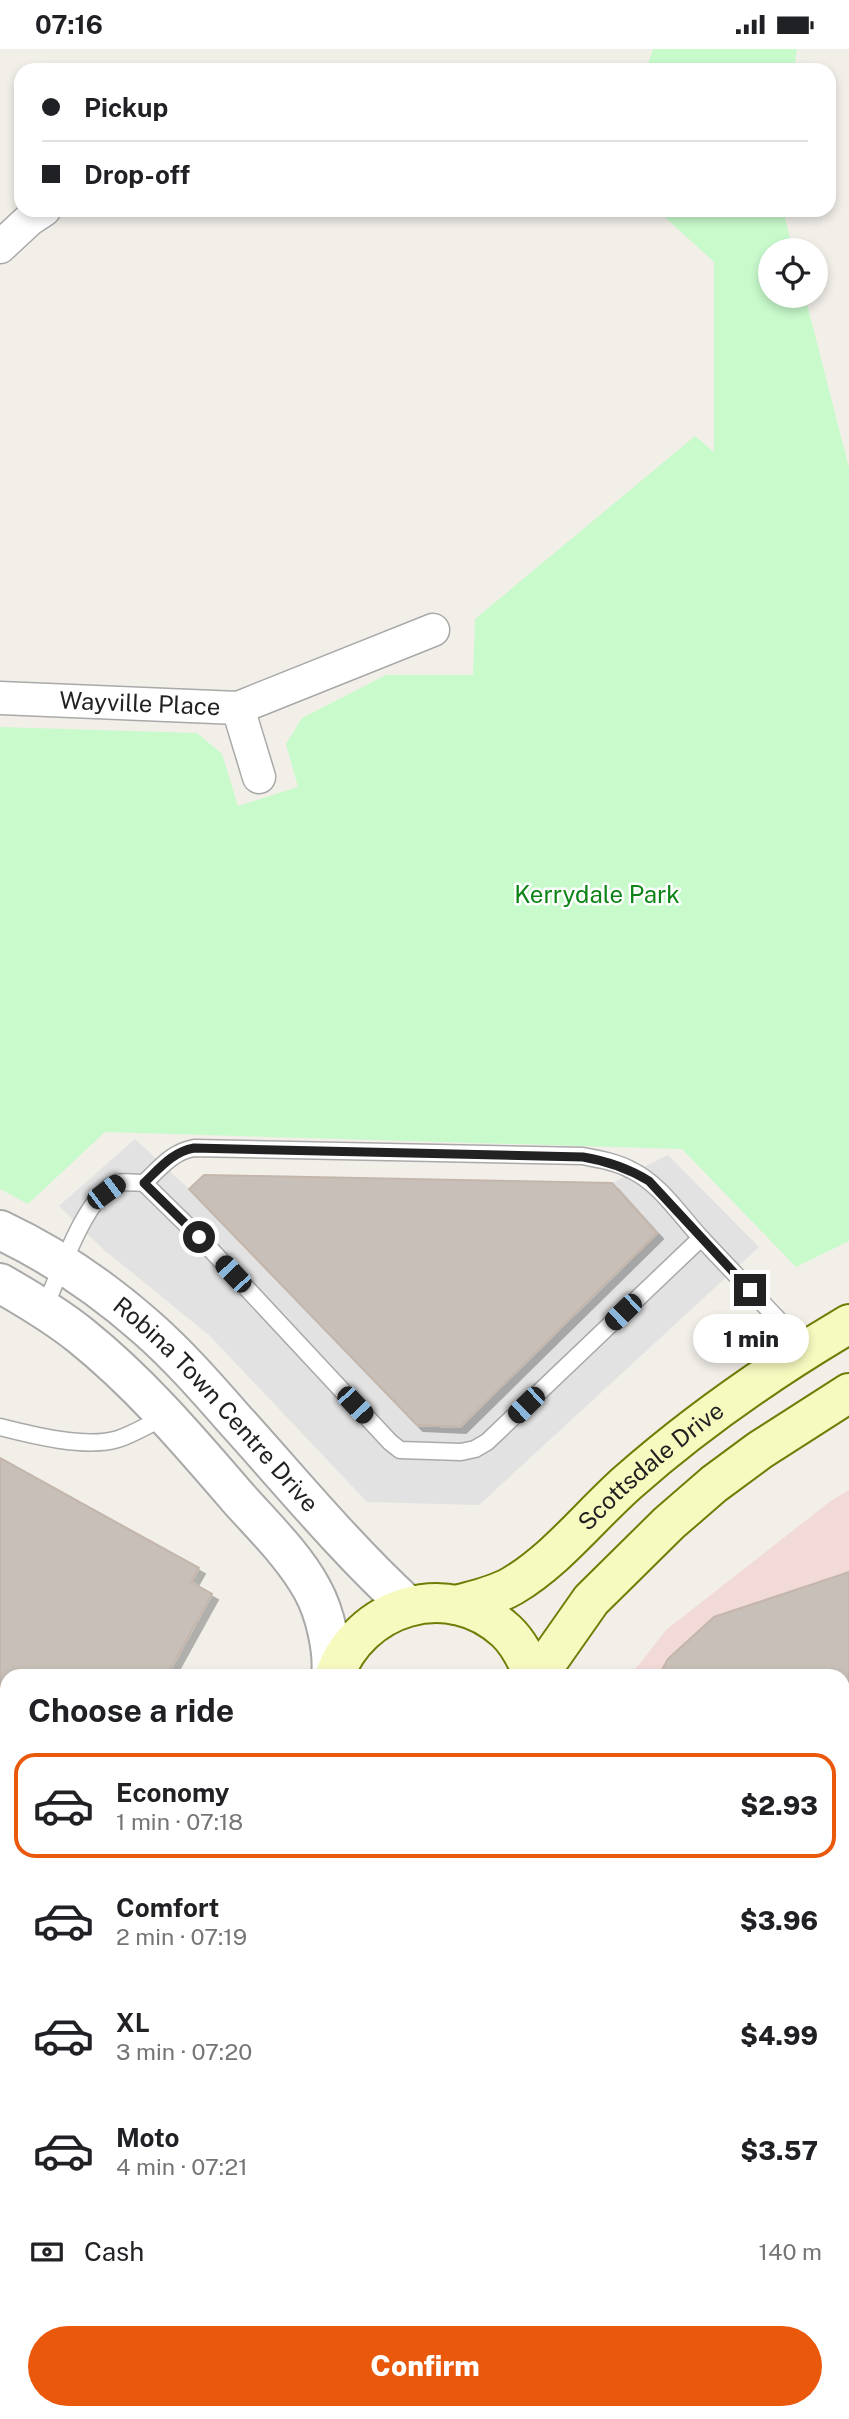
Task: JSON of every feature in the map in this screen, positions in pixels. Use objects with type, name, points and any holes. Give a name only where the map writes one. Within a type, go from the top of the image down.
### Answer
[{"type":"main road","name":"Scottsdale Drive","points":[[456,1605],[510,1587],[550,1558],[627,1483],[686,1436],[806,1349],[849,1324]]},
{"type":"main road","points":[[542,1669],[591,1600],[669,1523],[713,1484],[760,1450],[849,1393]]},
{"type":"main road","points":[[336,1669],[357,1635],[381,1617],[408,1606],[432,1602],[456,1605],[483,1614],[506,1631],[524,1653],[532,1669]]},
{"type":"street","points":[[0,247],[34,217]]},
{"type":"street","name":"Wayville Place","points":[[0,698],[238,708],[433,630]]},
{"type":"street","points":[[238,708],[259,777]]},
{"type":"street","name":"Robina Town Centre Drive","points":[[0,1230],[32,1245],[64,1265],[145,1326],[195,1375],[369,1570],[408,1606]]},
{"type":"street","name":"Robina Town Centre Drive","points":[[0,1283],[44,1309],[104,1355],[167,1416],[290,1557],[313,1590],[328,1635],[332,1669]]},
{"type":"lane","points":[[44,1309],[81,1223],[94,1201],[117,1183],[144,1183],[182,1150],[194,1148],[583,1157],[631,1170],[649,1181],[806,1349]]},
{"type":"lane","points":[[144,1183],[199,1237],[400,1450],[461,1452],[475,1449],[487,1442],[701,1238]]},
{"type":"lane","points":[[0,1427],[32,1436],[75,1442],[116,1440],[167,1416]]},
{"type":"shaded area","points":[[135,1139],[189,1189],[417,1425],[460,1427],[657,1233],[612,1183],[668,1155],[759,1247],[479,1505],[367,1502],[210,1336],[103,1249],[59,1206]]},
{"type":"shaded area","points":[[849,1490],[849,1669],[635,1669],[667,1629],[832,1500]]},
{"type":"green space","points":[[653,49],[797,49],[795,63],[648,63]]},
{"type":"green space","name":"Kerrydale Park","points":[[665,217],[785,217],[790,238],[758,238],[758,308],[808,308],[849,468],[849,1241],[796,1267],[682,1149],[105,1132],[28,1204],[0,1189],[0,727],[197,733],[222,754],[238,806],[298,787],[286,744],[302,718],[386,675],[473,675],[475,619],[695,436],[714,452],[714,262]]},
{"type":"building","points":[[204,1175],[612,1183],[657,1233],[460,1427],[417,1425],[189,1189]]},
{"type":"building","points":[[0,1458],[199,1568],[191,1582],[212,1594],[170,1669],[0,1669]]},
{"type":"building","points":[[849,1572],[849,1669],[662,1669],[668,1659],[714,1617]]},
{"type":"route","points":[[199,1237],[144,1183],[182,1150],[194,1148],[583,1157],[631,1170],[649,1181],[750,1290]]}]
